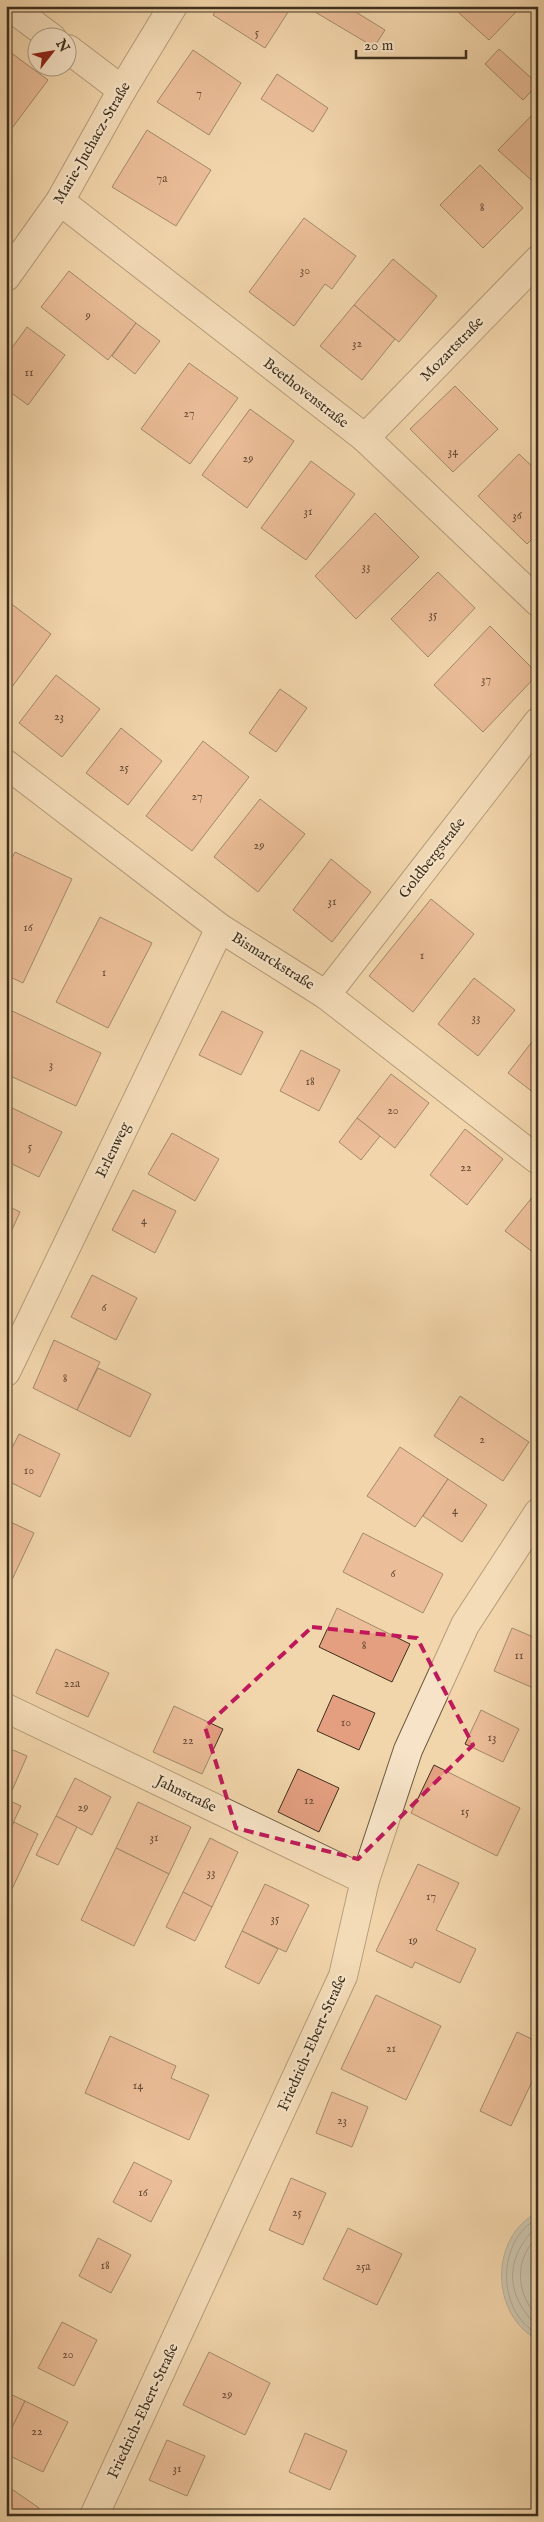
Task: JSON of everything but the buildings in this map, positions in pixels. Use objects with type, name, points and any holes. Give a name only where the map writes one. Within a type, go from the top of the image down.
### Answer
[{"type":"street","points":[[9,6],[39,28]]},
{"type":"street","name":"Marie-Juchacz-Straße","points":[[6,277],[60,201],[122,90],[173,6]]},
{"type":"street","points":[[78,57],[122,90]]},
{"type":"street","name":"Beethovenstraße","points":[[60,201],[365,438],[538,602]]},
{"type":"street","name":"Mozartstraße","points":[[365,438],[538,260]]},
{"type":"street","name":"Goldbergstraße","points":[[326,995],[538,722]]},
{"type":"street","name":"Bismarckstraße","points":[[6,764],[220,928],[326,995],[538,1160]]},
{"type":"street","name":"Erlenweg","points":[[6,1372],[220,928]]},
{"type":"street","name":"Friedrich-Ebert-Straße","points":[[94,2516],[343,1976],[366,1880],[408,1750],[465,1626],[538,1513]]},
{"type":"street","name":"Jahnstraße","points":[[6,1708],[366,1880]]},
{"type":"highlighted area","points":[[312,1627],[417,1638],[473,1745],[358,1859],[236,1828],[205,1727]]},
{"type":"water","points":[[538,2212],[538,2340],[522,2328],[511,2313],[504,2295],[502,2276],[504,2257],[511,2239],[522,2224]]}]
